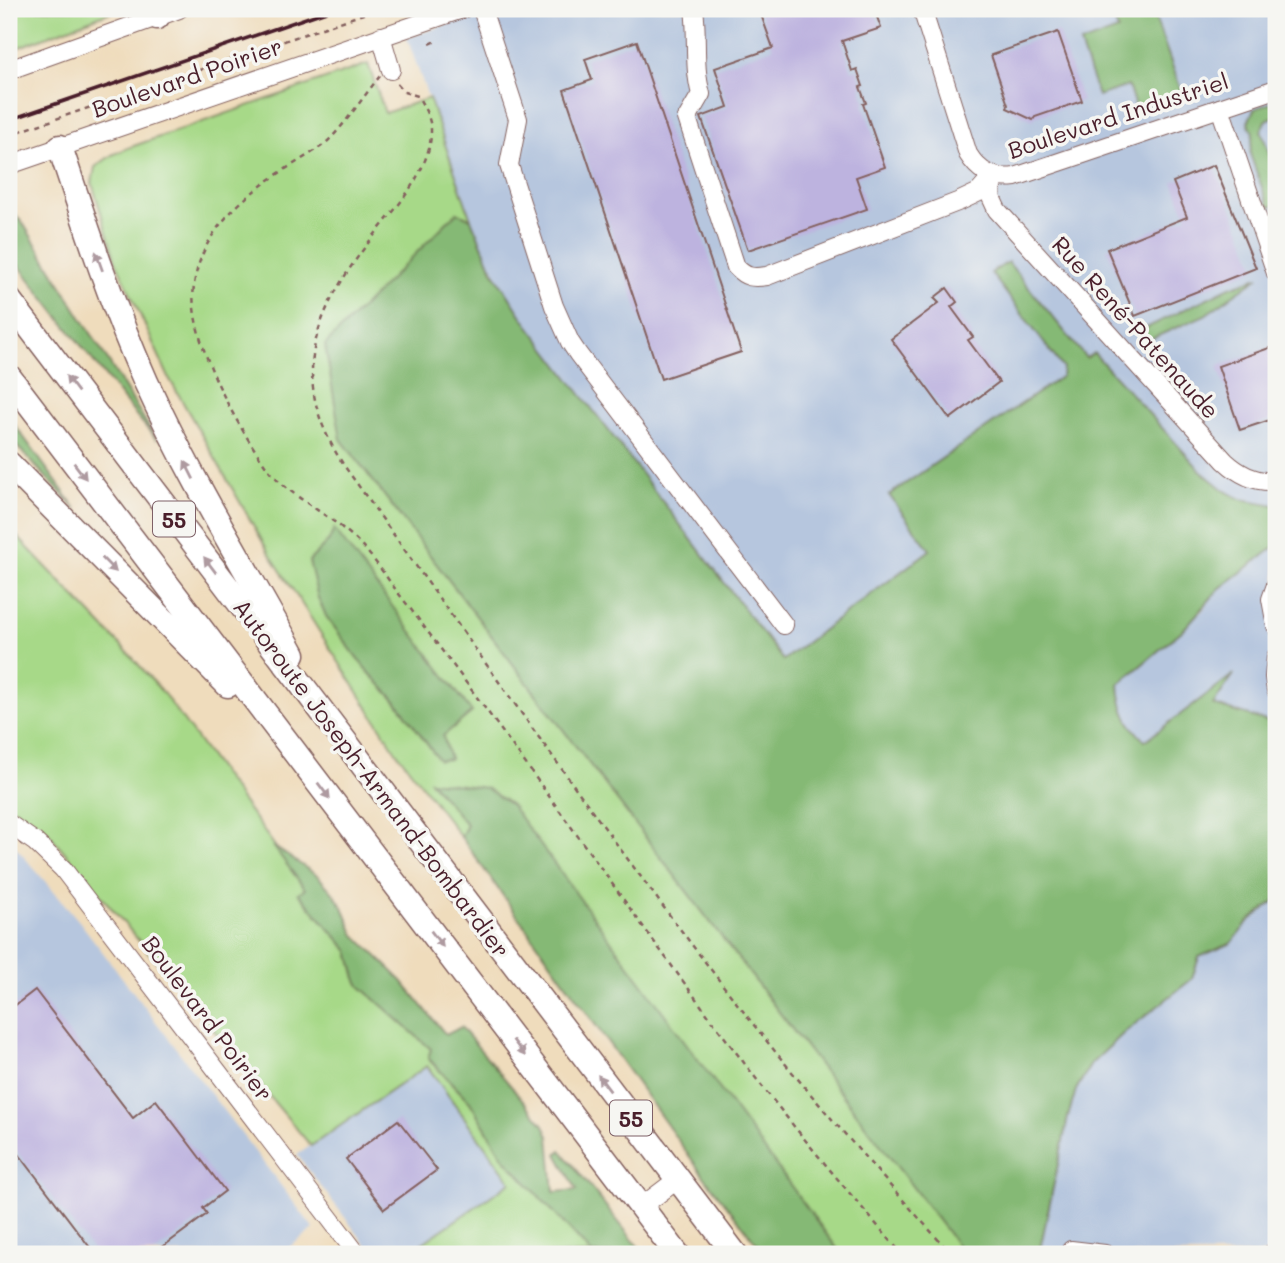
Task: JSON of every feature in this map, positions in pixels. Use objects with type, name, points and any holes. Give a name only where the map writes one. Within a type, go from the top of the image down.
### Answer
[{"type":"highway","points":[[60,147],[114,303],[156,403],[207,504],[340,737]]},
{"type":"highway","name":"Autoroute Joseph-Armand-Bombardier","points":[[9,300],[735,1254]]},
{"type":"highway","name":"Autoroute Joseph-Armand-Bombardier","points":[[9,377],[677,1254]]},
{"type":"highway","points":[[9,464],[191,650],[283,737]]},
{"type":"street","name":"Boulevard Poirier","points":[[9,164],[462,9]]},
{"type":"street","points":[[482,9],[518,119],[509,165],[563,328],[578,354],[783,625]]},
{"type":"street","points":[[694,9],[695,68],[701,94],[687,118],[736,267],[742,274],[749,277],[767,276],[967,198],[979,192],[993,176]]},
{"type":"street","name":"Boulevard Industriel","points":[[922,9],[968,155],[978,167],[993,176],[1015,177],[1276,89]]},
{"type":"street","points":[[9,70],[163,11]]},
{"type":"street","points":[[381,36],[391,70]]},
{"type":"street","points":[[1220,108],[1276,273]]},
{"type":"street","name":"Rue René-Patenaude","points":[[993,176],[991,197],[997,210],[1226,461],[1250,478],[1276,481]]},
{"type":"street","points":[[1276,585],[1270,599],[1276,626]]},
{"type":"street","points":[[1276,657],[1276,690]]},
{"type":"street","name":"Boulevard Poirier","points":[[9,824],[44,850],[72,880],[357,1254]]},
{"type":"street","points":[[641,1207],[678,1179]]},
{"type":"street","points":[[1071,1250],[1105,1254]]},
{"type":"street","points":[[1272,1254],[1276,1250]]},
{"type":"path","name":"Boulevard Poirier","points":[[9,135],[378,9]]},
{"type":"path","points":[[430,44],[436,41]]},
{"type":"path","points":[[902,1254],[800,1136],[605,875],[475,694],[357,540],[287,489],[270,470],[237,418],[205,354],[195,316],[193,288],[202,255],[215,232],[248,194],[328,140],[380,76],[391,70],[399,88],[418,96],[429,119],[430,139],[415,183],[353,262],[334,292],[317,334],[311,376],[321,424],[345,467],[616,845],[812,1096],[951,1254]]},
{"type":"shaded area","points":[[491,9],[1276,9],[1276,505],[1241,499],[1225,491],[1203,473],[1093,353],[1063,368],[1062,376],[890,495],[931,550],[783,660],[523,318],[507,295],[481,245],[407,38]]},
{"type":"shaded area","points":[[1276,546],[1276,724],[1212,705],[1232,676],[1145,741],[1127,720],[1119,684],[1201,612],[1219,589]]},
{"type":"shaded area","points":[[9,844],[14,845],[79,921],[314,1229],[280,1254],[9,1254]]},
{"type":"shaded area","points":[[1276,900],[1276,1254],[1039,1254],[1068,1117],[1076,1091],[1091,1064],[1199,957],[1232,943],[1248,922]]},
{"type":"shaded area","points":[[427,1066],[511,1182],[407,1254],[373,1254],[297,1155]]},
{"type":"green space","points":[[9,9],[118,9],[9,51]]},
{"type":"green space","points":[[1110,9],[1152,9],[1182,93],[1136,109],[1128,86],[1098,96],[1080,44],[1118,30]]},
{"type":"green space","points":[[368,64],[385,113],[429,98],[471,219],[457,212],[341,439],[964,1254],[841,1254],[798,1196],[456,785],[431,781],[467,825],[461,837],[395,750],[268,551],[169,378],[116,262],[92,183],[95,167],[128,148]],"holes":[[[334,530],[472,712],[442,736],[450,759],[365,668],[326,616],[309,561],[329,541]]]},
{"type":"green space","points":[[1276,101],[1276,116],[1266,120],[1261,131],[1276,171],[1276,205],[1269,207],[1250,154],[1253,133],[1248,122],[1254,109]]},
{"type":"green space","points":[[9,211],[21,220],[157,440],[9,253]]},
{"type":"green space","points":[[457,212],[471,219],[493,271],[523,318],[783,660],[930,550],[889,495],[1062,376],[1063,368],[991,273],[1008,262],[1086,358],[1094,353],[1203,473],[1225,491],[1241,499],[1276,505],[1276,546],[1219,589],[1184,629],[1119,684],[1126,716],[1145,741],[1234,674],[1213,705],[1276,724],[1276,900],[1248,922],[1232,943],[1199,957],[1192,979],[1125,1032],[1091,1064],[1076,1090],[1068,1117],[1039,1254],[964,1254],[341,439],[325,345]]},
{"type":"green space","points":[[1259,277],[1205,315],[1144,342],[1142,330],[1230,287]]},
{"type":"green space","points":[[9,417],[77,510],[9,438]]},
{"type":"green space","points":[[9,528],[164,694],[306,889],[298,893],[349,951],[360,986],[431,1049],[428,1059],[470,1102],[503,1157],[592,1254],[407,1254],[511,1182],[427,1066],[311,1146],[46,830],[9,806]]},
{"type":"green space","points":[[334,529],[472,712],[443,736],[450,759],[439,760],[396,701],[365,668],[326,616],[318,598],[309,561],[329,541]]},
{"type":"green space","points":[[430,781],[486,788],[511,805],[841,1254],[765,1254],[705,1178],[461,837],[467,825]]},
{"type":"green space","points":[[273,846],[318,876],[343,907],[354,934],[402,981],[446,1035],[461,1027],[544,1125],[549,1136],[554,1192],[577,1190],[557,1154],[561,1150],[644,1254],[592,1254],[503,1157],[470,1102],[428,1058],[431,1049],[360,986],[349,951],[298,893],[305,889]]},
{"type":"building","points":[[759,9],[874,9],[881,28],[842,41],[852,71],[857,69],[863,86],[860,87],[866,103],[863,104],[885,167],[856,177],[867,209],[748,250],[701,117],[728,107],[715,68],[773,48]]},
{"type":"building","points":[[1058,32],[1082,101],[1033,120],[1007,108],[991,55]]},
{"type":"building","points":[[637,41],[741,352],[661,379],[564,90],[592,80],[585,59]]},
{"type":"building","points":[[1214,165],[1256,268],[1135,316],[1107,249],[1187,217],[1173,182]]},
{"type":"building","points":[[947,288],[957,302],[951,307],[973,337],[968,340],[999,382],[950,419],[891,339],[939,303],[934,298]]},
{"type":"building","points":[[1272,347],[1276,360],[1276,418],[1240,430],[1218,366]]},
{"type":"building","points":[[35,990],[133,1118],[156,1100],[225,1191],[203,1208],[207,1214],[153,1254],[95,1254],[9,1141],[9,1010]]},
{"type":"building","points":[[398,1120],[437,1170],[384,1209],[346,1159]]},
{"type":"railway","points":[[9,120],[332,9]]}]
